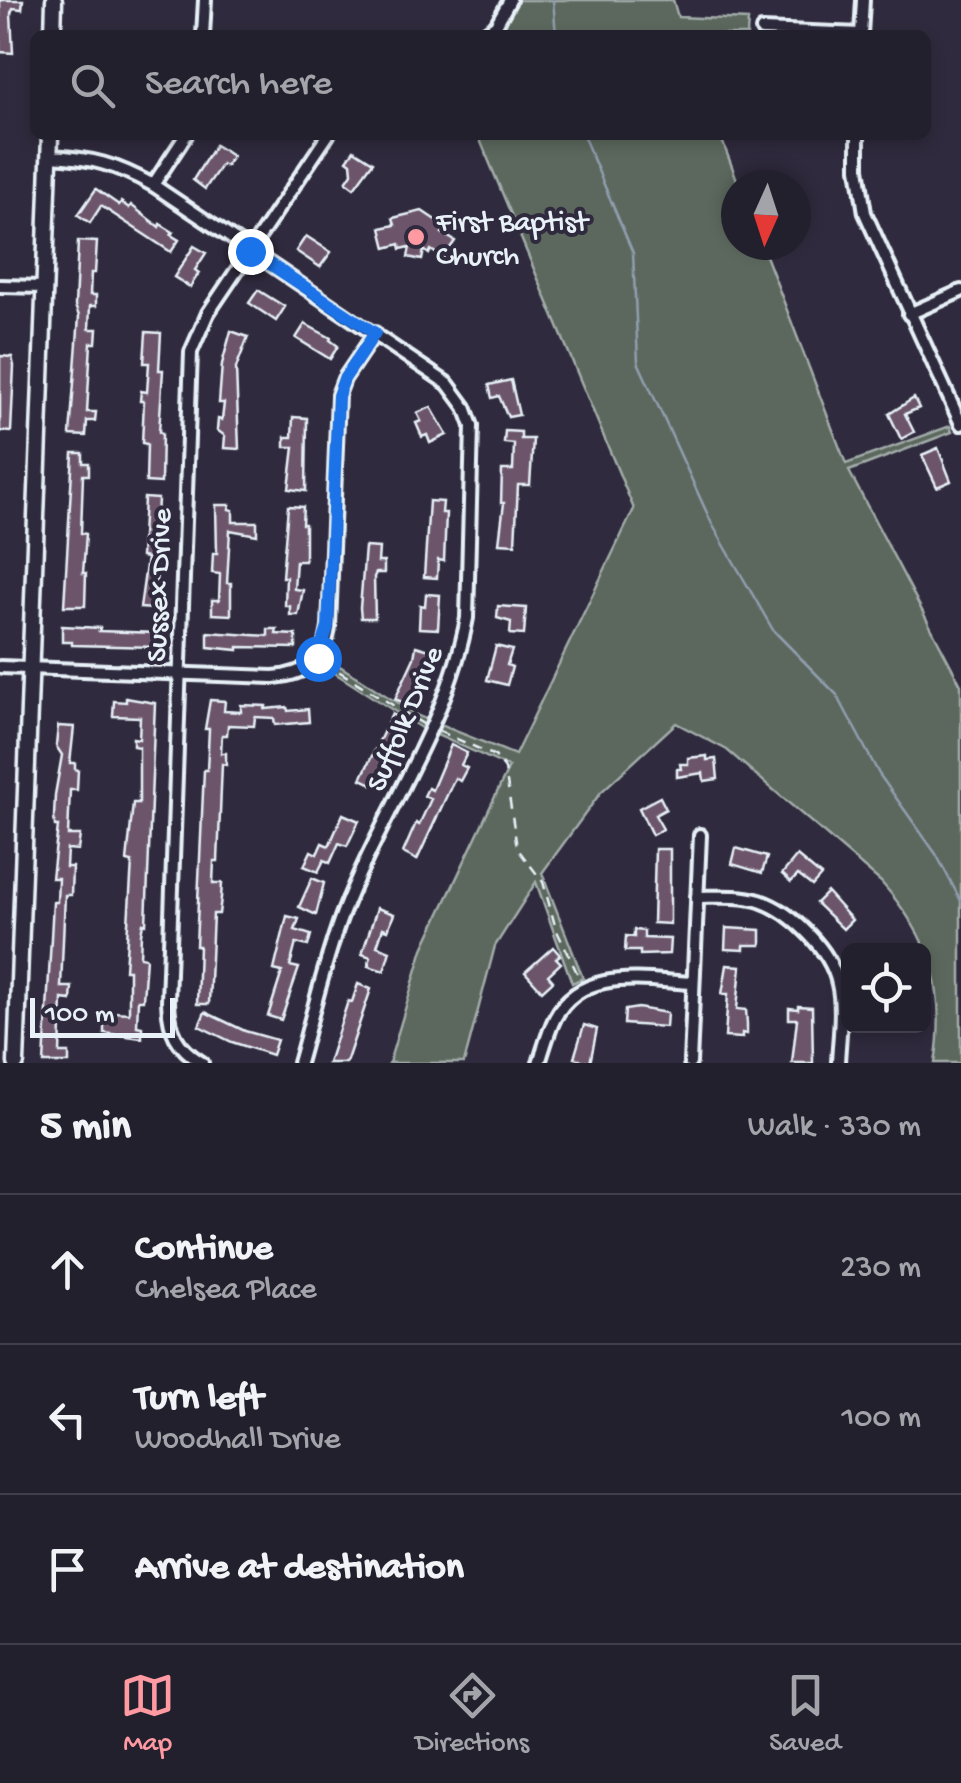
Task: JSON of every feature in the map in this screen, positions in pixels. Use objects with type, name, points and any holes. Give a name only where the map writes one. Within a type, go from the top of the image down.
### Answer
[{"type":"main road","points":[[52,30],[54,0]]},
{"type":"main road","points":[[16,1063],[50,140]]},
{"type":"street","points":[[203,30],[205,0]]},
{"type":"street","points":[[488,30],[510,0]]},
{"type":"street","points":[[861,30],[863,0]]},
{"type":"street","points":[[153,185],[183,140]]},
{"type":"street","name":"Sussex Drive","points":[[202,1063],[178,1044],[169,1018],[192,352],[202,323],[325,140]]},
{"type":"street","points":[[858,140],[865,213],[961,424]]},
{"type":"street","points":[[0,667],[288,676],[310,666],[318,658],[328,627],[338,396],[344,379],[375,333],[153,185],[101,161],[49,156]]},
{"type":"street","points":[[0,286],[44,287]]},
{"type":"street","points":[[909,314],[961,291]]},
{"type":"street","name":"Suffolk Drive","points":[[299,1063],[342,916],[429,727],[462,647],[467,618],[472,426],[465,406],[448,384],[375,333]]},
{"type":"street","points":[[690,1063],[700,835]]},
{"type":"street","points":[[697,897],[762,902],[782,912],[820,948],[838,984],[838,1063]]},
{"type":"street","points":[[538,1063],[556,1017],[570,998],[585,988],[618,980],[693,983]]},
{"type":"path","points":[[318,658],[429,727],[495,756],[505,769],[517,848],[543,882],[556,929],[585,988]]},
{"type":"green space","points":[[518,0],[673,0],[678,17],[748,20],[747,30],[498,30]]},
{"type":"green space","points":[[480,140],[722,140],[733,170],[721,170],[721,260],[768,260],[846,464],[950,426],[952,432],[849,471],[961,685],[961,1063],[935,1063],[939,1012],[931,943],[922,943],[881,882],[727,750],[676,723],[601,792],[542,873],[583,978],[572,983],[536,882],[495,946],[464,1063],[389,1063],[423,949],[509,767],[421,728],[322,665],[327,658],[418,716],[515,755],[634,509]]},
{"type":"building","points":[[0,0],[23,0],[22,9],[13,8],[11,13],[13,53],[0,52]]},
{"type":"building","points":[[215,145],[232,156],[205,189],[193,180]]},
{"type":"building","points":[[354,150],[373,162],[354,188],[346,182],[352,173],[347,160]]},
{"type":"building","points":[[96,189],[119,205],[131,205],[159,227],[160,224],[173,232],[171,235],[179,240],[171,252],[101,206],[90,223],[78,215]]},
{"type":"building","name":"First Baptist Church","points":[[422,211],[446,227],[442,233],[455,241],[443,258],[431,250],[429,254],[424,250],[422,260],[408,257],[410,247],[401,249],[400,244],[386,248],[381,228],[395,225],[393,218]]},
{"type":"building","points":[[306,236],[331,252],[320,267],[296,251]]},
{"type":"building","points":[[78,241],[97,242],[90,295],[96,295],[96,306],[90,306],[89,329],[97,329],[96,343],[91,343],[87,412],[96,412],[95,421],[87,421],[86,436],[70,435],[79,316],[75,306]]},
{"type":"building","points":[[194,246],[206,253],[190,287],[174,277]]},
{"type":"building","points":[[258,290],[285,307],[276,321],[249,303]]},
{"type":"building","points":[[305,324],[338,346],[330,359],[296,338]]},
{"type":"building","points":[[231,331],[248,337],[236,368],[239,449],[224,448],[225,436],[217,430],[224,403],[219,403],[222,364]]},
{"type":"building","points":[[146,332],[161,333],[161,483],[146,482],[147,444],[142,443],[144,401],[140,401],[141,391],[147,392],[149,363],[144,363]]},
{"type":"building","points":[[0,356],[12,357],[14,366],[11,432],[0,431]]},
{"type":"building","points":[[511,380],[519,415],[508,417],[499,396],[492,398],[489,385]]},
{"type":"building","points":[[914,398],[919,408],[905,414],[914,432],[901,439],[889,414]]},
{"type":"building","points":[[431,407],[447,435],[430,443],[427,435],[422,437],[416,423],[421,421],[417,413]]},
{"type":"building","points":[[293,417],[307,418],[306,491],[289,489],[294,447],[285,447],[285,437],[292,437]]},
{"type":"building","points":[[505,431],[521,432],[521,439],[533,439],[530,485],[518,485],[515,544],[499,543],[504,503],[502,470],[513,470],[514,444],[504,443]]},
{"type":"building","points":[[938,448],[951,481],[937,487],[922,455]]},
{"type":"building","points":[[73,453],[83,453],[83,463],[89,463],[89,475],[83,475],[81,533],[86,534],[85,606],[64,606]]},
{"type":"building","points":[[144,498],[158,499],[154,609],[140,608],[147,558],[141,557]]},
{"type":"building","points":[[429,501],[443,502],[442,513],[446,513],[444,561],[438,560],[437,578],[424,577]]},
{"type":"building","points":[[216,505],[230,505],[233,522],[257,522],[257,535],[230,530],[227,583],[231,583],[231,615],[212,614],[212,600],[219,600],[220,574],[212,573],[213,553],[217,553]]},
{"type":"building","points":[[288,506],[303,507],[305,524],[305,561],[296,561],[294,589],[303,590],[298,615],[290,615],[290,606],[285,606],[286,577],[282,577]]},
{"type":"building","points":[[365,547],[379,548],[378,562],[384,562],[384,573],[374,577],[375,618],[361,618]]},
{"type":"building","points":[[426,594],[440,595],[438,629],[419,628],[420,605],[425,606]]},
{"type":"building","points":[[498,606],[526,608],[524,635],[510,634],[511,622],[497,618]]},
{"type":"building","points":[[62,626],[157,633],[157,647],[72,645],[62,642]]},
{"type":"building","points":[[268,629],[277,629],[276,634],[296,635],[296,648],[208,647],[208,632],[268,636]]},
{"type":"building","points":[[416,646],[433,651],[434,655],[420,691],[417,689],[409,705],[395,699]]},
{"type":"building","points":[[496,646],[512,650],[507,685],[487,680]]},
{"type":"building","points":[[126,698],[155,703],[146,924],[143,923],[140,957],[146,958],[143,1000],[138,1000],[137,1026],[142,1027],[142,1038],[104,1033],[104,1020],[113,1020],[113,1012],[129,1013],[129,970],[125,970],[132,862],[127,861],[133,803],[139,803],[139,747],[133,746],[133,738],[139,739],[140,717],[113,716],[114,701],[126,702]]},
{"type":"building","points":[[210,700],[225,701],[224,711],[241,712],[241,705],[287,707],[288,711],[308,709],[309,722],[275,725],[274,718],[255,717],[254,726],[228,725],[227,735],[222,735],[221,753],[226,753],[226,765],[222,764],[218,861],[214,861],[213,883],[222,883],[221,898],[219,914],[213,914],[209,1004],[197,1004],[196,946],[209,729],[205,729]]},
{"type":"building","points":[[392,714],[406,721],[376,786],[361,779]]},
{"type":"building","points":[[58,726],[74,727],[70,763],[75,763],[78,770],[77,790],[70,790],[68,835],[80,835],[78,850],[67,849],[66,867],[72,867],[71,895],[65,895],[61,987],[72,987],[71,1000],[62,999],[60,1053],[69,1053],[69,1063],[44,1063],[53,902],[57,902],[58,878],[52,878],[58,826],[54,817],[55,795],[62,755],[56,746]]},
{"type":"building","points":[[451,745],[467,753],[461,765],[467,768],[460,781],[455,778],[417,860],[403,853],[431,799],[424,796],[428,788],[432,790]]},
{"type":"building","points":[[707,756],[707,760],[716,759],[718,779],[704,781],[703,773],[677,777],[677,769],[681,769],[680,764],[688,764],[688,758]]},
{"type":"building","points":[[660,797],[666,809],[655,815],[663,829],[652,835],[639,808]]},
{"type":"building","points":[[343,814],[359,821],[347,846],[339,843],[330,863],[324,860],[318,872],[304,866],[311,851],[317,854],[322,843],[329,846]]},
{"type":"building","points":[[736,848],[767,857],[762,873],[732,864]]},
{"type":"building","points":[[655,849],[670,849],[670,924],[653,923]]},
{"type":"building","points":[[797,856],[821,876],[812,886],[798,875],[791,882],[782,874]]},
{"type":"building","points":[[312,878],[324,883],[316,915],[299,907]]},
{"type":"building","points":[[827,892],[852,920],[843,929],[816,903]]},
{"type":"building","points":[[377,908],[394,914],[388,930],[383,928],[377,946],[390,951],[384,971],[368,966],[371,957],[362,954]]},
{"type":"building","points":[[287,916],[299,919],[295,930],[311,935],[308,946],[296,943],[290,966],[299,968],[281,1020],[268,1016],[282,972],[274,970]]},
{"type":"building","points":[[726,928],[761,930],[761,945],[744,945],[744,950],[725,949]]},
{"type":"building","points":[[634,930],[644,931],[644,938],[670,939],[669,954],[625,951],[626,936],[634,937]]},
{"type":"building","points":[[553,947],[561,963],[548,975],[553,981],[542,991],[525,972]]},
{"type":"building","points":[[727,965],[741,966],[737,1009],[746,1010],[747,1024],[747,1034],[742,1033],[742,1038],[725,1037],[728,994],[722,994]]},
{"type":"building","points":[[358,984],[371,989],[346,1063],[328,1063],[348,1001],[352,1002]]},
{"type":"building","points":[[812,1007],[813,1063],[792,1063],[797,1019],[789,1019],[789,1008]]},
{"type":"building","points":[[625,1010],[667,1013],[666,1027],[624,1024]]},
{"type":"building","points":[[205,1012],[245,1031],[277,1040],[272,1055],[199,1026]]},
{"type":"building","points":[[584,1025],[597,1029],[590,1063],[574,1058]]},
{"type":"waterway","points":[[553,0],[556,30]]},
{"type":"waterway","points":[[585,140],[633,253],[638,362],[712,524],[773,630],[837,695],[879,774],[936,854],[961,901]]},
{"type":"place","name":"First Baptist Church","points":[[416,237]]},
{"type":"route","points":[[250,251],[375,333],[344,379],[338,396],[328,627],[318,658]]}]
